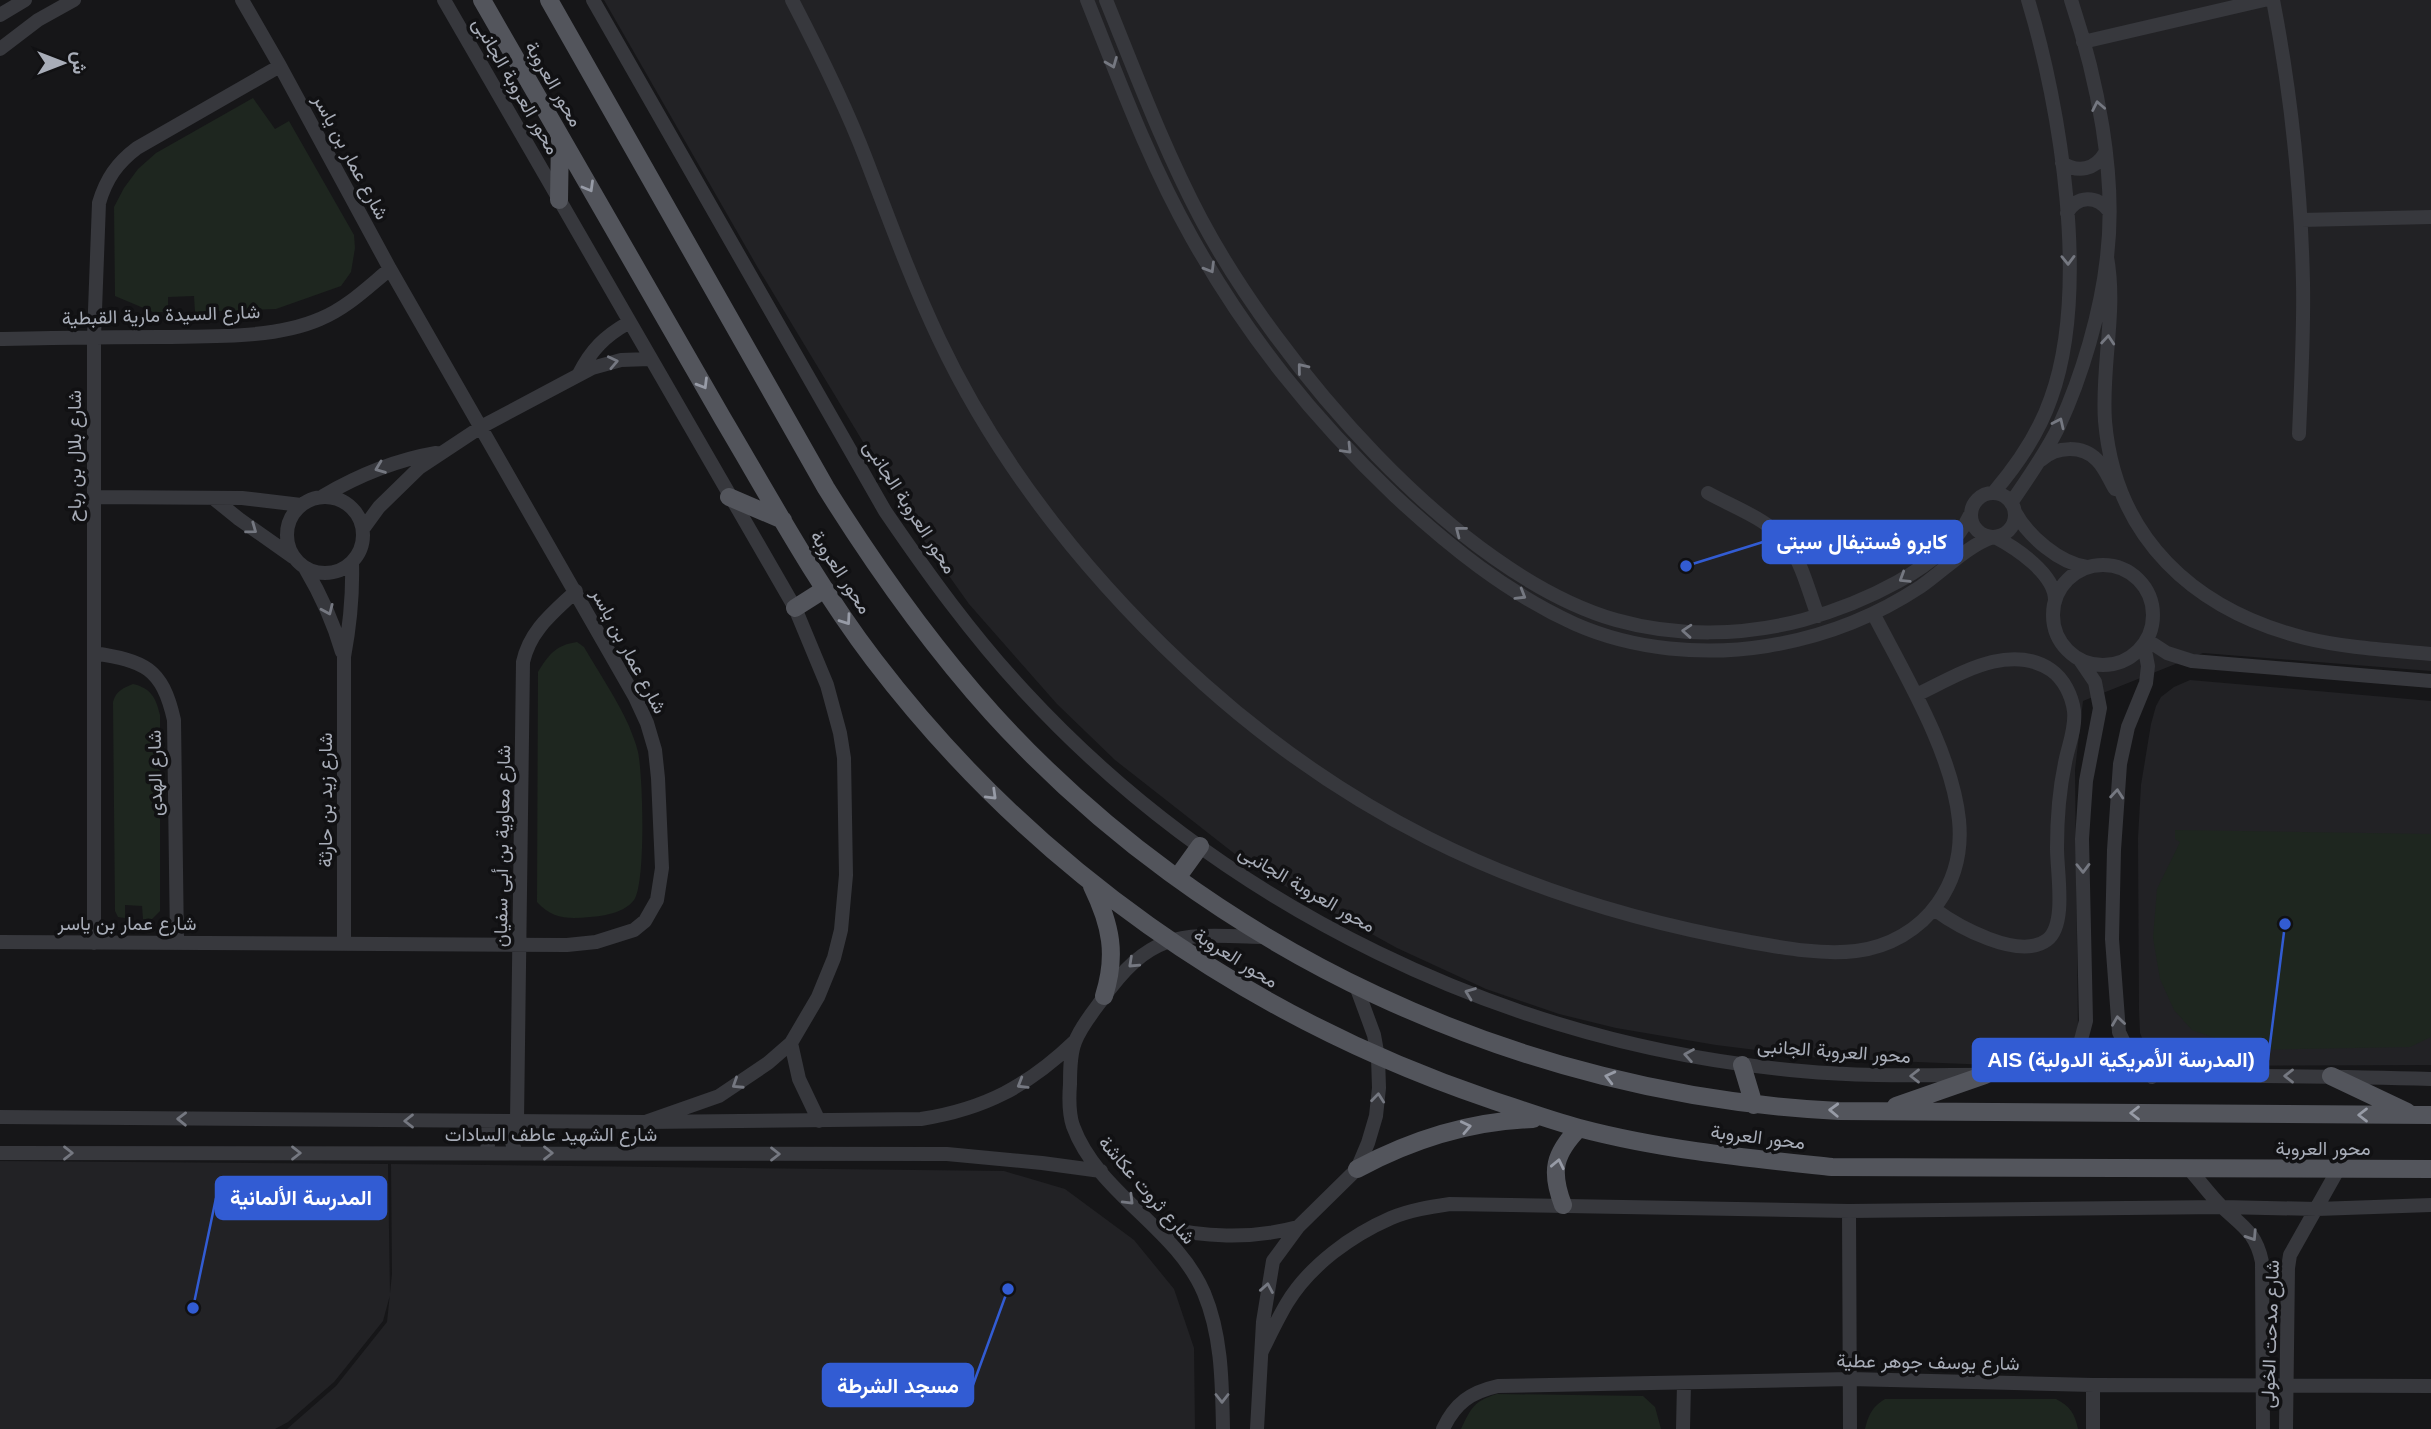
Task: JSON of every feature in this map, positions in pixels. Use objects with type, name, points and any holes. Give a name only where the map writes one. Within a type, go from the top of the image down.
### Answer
[{"type":"main road","points":[[471,0],[486,6]]},
{"type":"main road","name":"محور العروبة","points":[[549,0],[826,488],[863,548],[904,606],[970,688],[1042,765],[1094,812],[1177,878],[1205,899],[1267,937],[1356,986],[1465,1033],[1556,1063],[1636,1084],[1754,1105],[1882,1111],[2422,1115]]},
{"type":"main road","name":"محور العروبة","points":[[486,6],[783,520],[825,589],[872,658],[924,723],[980,784],[1041,841],[1090,883],[1168,940],[1274,1006],[1378,1057],[1457,1088],[1579,1128],[1692,1150],[1832,1167],[2431,1169]]},
{"type":"main road","points":[[559,200],[560,137]]},
{"type":"main road","points":[[729,498],[783,520]]},
{"type":"main road","points":[[795,608],[825,589]]},
{"type":"main road","points":[[1177,878],[1200,846]]},
{"type":"main road","points":[[1090,883],[1109,926],[1112,950],[1111,974],[1104,996]]},
{"type":"main road","points":[[1742,1065],[1754,1105]]},
{"type":"main road","points":[[1882,1111],[1985,1075]]},
{"type":"main road","points":[[2331,1076],[2422,1115]]},
{"type":"main road","points":[[1357,1169],[1396,1149],[1448,1131],[1513,1119],[1546,1118]]},
{"type":"main road","points":[[1563,1205],[1555,1185],[1556,1163],[1564,1143],[1579,1128]]},
{"type":"street","points":[[0,15],[25,0]]},
{"type":"street","points":[[0,49],[38,20],[74,0]]},
{"type":"street","name":"شارع عمار بن ياسر","points":[[0,942],[520,947],[596,942],[634,930],[651,911],[660,888],[662,868],[658,779],[650,732],[635,697],[390,269],[242,0]]},
{"type":"street","name":"محور العروبة الجانبى","points":[[444,0],[729,498],[795,608],[827,685],[840,733],[846,799],[845,875]]},
{"type":"street","name":"محور العروبة الجانبى","points":[[593,0],[886,511],[928,574],[975,635],[1025,692],[1079,746],[1136,797],[1259,887],[1325,926],[1393,960],[1531,1016],[1600,1036],[1742,1065],[1862,1075],[2331,1076],[2431,1079]]},
{"type":"street","points":[[792,0],[844,105],[903,259],[941,345],[974,406],[1011,465],[1052,521],[1146,628],[1205,685],[1257,729],[1363,802],[1487,866],[1548,890],[1657,923],[1776,947],[1828,952],[1878,947],[1898,939],[1917,926],[1934,909],[1953,876],[1958,859],[1959,822],[1948,775],[1916,695],[1874,615]]},
{"type":"street","points":[[1087,0],[1146,145],[1192,238],[1254,337],[1294,390],[1329,430],[1447,543],[1522,596],[1576,624],[1632,642],[1679,649],[1746,649],[1799,639],[1858,622],[1928,581],[1978,543],[2010,529],[2013,507],[2072,397],[2095,317],[2107,257]]},
{"type":"street","points":[[1106,0],[1154,119],[1202,220],[1272,328],[1343,417],[1386,465],[1436,513],[1515,571],[1567,601],[1616,620],[1684,631],[1752,631],[1818,616],[1861,601],[1910,574],[1955,540],[1977,499],[1994,492],[2004,495],[2024,526],[2059,556],[2072,564],[2087,567]]},
{"type":"street","points":[[1994,492],[2033,439],[2052,397],[2066,329],[2067,214],[2062,163],[2052,96],[2028,0]]},
{"type":"street","points":[[2071,0],[2095,93],[2105,153],[2109,211],[2107,257],[2111,295],[2105,422],[2113,463],[2126,503]]},
{"type":"street","points":[[2083,42],[2264,0]]},
{"type":"street","points":[[2273,0],[2291,118],[2301,220],[2303,307],[2299,434]]},
{"type":"street","name":"شارع بلال بن رباح","points":[[94,943],[93,338],[99,203],[112,171],[137,148],[280,66]]},
{"type":"street","points":[[2062,163],[2082,169],[2096,164],[2105,153]]},
{"type":"street","points":[[2067,214],[2076,202],[2091,199],[2098,201],[2109,211]]},
{"type":"street","points":[[2301,220],[2431,217]]},
{"type":"street","name":"شارع السيدة مارية القبطية","points":[[0,339],[240,335],[303,325],[321,319],[344,306],[390,269]]},
{"type":"street","points":[[579,374],[599,343],[628,323]]},
{"type":"street","points":[[441,452],[380,468],[301,505],[289,521],[289,549],[300,563],[324,573],[334,572],[352,562],[359,553],[363,529],[398,486],[441,452],[579,374],[613,362],[650,359]]},
{"type":"street","points":[[1329,430],[1343,417]]},
{"type":"street","points":[[2038,463],[2056,451],[2078,450],[2088,454],[2104,469],[2147,540],[2172,569],[2198,591],[2230,610],[2264,625],[2315,640],[2431,654]]},
{"type":"street","points":[[1707,494],[1758,520],[1780,535],[1795,556],[1818,616]]},
{"type":"street","points":[[323,496],[333,497],[349,505],[356,512],[363,529]]},
{"type":"street","points":[[94,497],[213,498],[301,505]]},
{"type":"street","name":"شارع زيد بن حارثة","points":[[213,498],[300,563],[330,615],[344,657]]},
{"type":"street","points":[[1970,515],[1977,531],[2019,551],[2049,580],[2055,592],[2055,630],[2065,647],[2080,660],[2095,682],[2100,708],[2087,781],[2083,830],[2085,1021],[2078,1051],[2066,1067],[2055,1075]]},
{"type":"street","name":"شارع زيد بن حارثة","points":[[344,944],[344,657],[351,615],[352,562]]},
{"type":"street","points":[[2055,600],[2064,583],[2078,571],[2100,564],[2113,565],[2126,570],[2146,588],[2154,613],[2146,642],[2146,683],[2128,727],[2120,764],[2112,939],[2119,1032],[2133,1062],[2152,1077]]},
{"type":"street","name":"شارع معاوية بن أبى سفيان","points":[[516,1153],[510,1137],[517,1121],[523,662],[527,646],[537,631],[576,591]]},
{"type":"street","points":[[1795,622],[1799,639]]},
{"type":"street","points":[[2080,660],[2090,664],[2110,665],[2129,658],[2146,642]]},
{"type":"street","points":[[2146,642],[2167,653],[2192,661],[2431,681]]},
{"type":"street","name":"شارع الهدى","points":[[94,653],[124,657],[142,664],[155,674],[168,695],[174,719],[177,943]]},
{"type":"street","points":[[1916,695],[1988,663],[2019,660],[2041,665],[2057,676],[2068,693],[2074,713],[2059,811],[2057,880],[2060,915],[2053,934],[2036,945],[2006,943],[1962,927],[1934,909]]},
{"type":"street","name":"شارع الشهيد عاطف السادات","points":[[645,1122],[719,1096],[768,1063],[791,1043],[818,997],[834,958],[841,930],[845,875]]},
{"type":"street","name":"شارع ثروت عكاشة","points":[[1223,1429],[1219,1351],[1204,1293],[1191,1270],[1155,1226],[1101,1171],[1084,1147],[1073,1124],[1069,1095],[1075,1041],[1104,996],[1130,964],[1168,940],[1203,936],[1267,937]]},
{"type":"street","points":[[1257,1429],[1266,1293],[1273,1261],[1298,1227],[1357,1169],[1376,1116],[1380,1088],[1378,1057],[1374,1035],[1356,986]]},
{"type":"street","name":"شارع الشهيد عاطف السادات","points":[[0,1117],[645,1122],[920,1119],[978,1106],[1005,1094],[1031,1079],[1075,1041]]},
{"type":"street","points":[[791,1043],[795,1067],[819,1121]]},
{"type":"street","points":[[486,1121],[490,1136],[486,1153]]},
{"type":"street","name":"شارع الشهيد عاطف السادات","points":[[0,1153],[947,1154],[1101,1171]]},
{"type":"street","name":"شارع مدحت الخولى","points":[[2286,1429],[2287,1268],[2293,1248],[2339,1168]]},
{"type":"street","name":"شارع مدحت الخولى","points":[[2189,1169],[2222,1207],[2247,1228],[2260,1250],[2263,1429]]},
{"type":"street","points":[[1262,1351],[1288,1301],[1306,1278],[1335,1252],[1359,1235],[1393,1217],[1450,1204],[1849,1211],[2222,1207],[2317,1209],[2431,1205]]},
{"type":"street","points":[[1849,1211],[1850,1429]]},
{"type":"street","points":[[1155,1226],[1216,1236],[1274,1233],[1298,1227]]},
{"type":"street","name":"شارع يوسف جوهر عطية","points":[[1443,1429],[1449,1415],[1463,1399],[1498,1386],[1850,1380],[2093,1385],[2431,1385]]},
{"type":"street","points":[[1683,1429],[1684,1383]]},
{"type":"street","points":[[2093,1385],[2093,1429]]},
{"type":"shaded area","points":[[604,0],[2431,0],[2431,671],[2203,653],[2083,701],[2075,770],[2078,1033],[2076,1046],[2065,1059],[2043,1067],[1819,1058],[1716,1045],[1616,1028],[1559,1014],[1486,989],[1397,948],[1254,869],[1115,760],[1057,704],[969,604],[915,528],[758,268]]},
{"type":"shaded area","points":[[253,98],[275,129],[289,121],[354,235],[351,272],[341,286],[276,309],[195,312],[194,296],[168,297],[168,312],[153,312],[115,296],[114,207],[124,188],[138,169],[156,153]]},
{"type":"shaded area","points":[[577,642],[584,647],[613,696],[635,742],[640,764],[642,852],[638,890],[630,904],[614,913],[575,918],[555,915],[537,902],[538,672],[554,651]]},
{"type":"shaded area","points":[[2190,680],[2431,701],[2431,1065],[2183,1066],[2168,1062],[2143,1040],[2139,1010],[2138,838],[2141,785],[2156,706],[2161,697],[2174,687]]},
{"type":"shaded area","points":[[133,684],[152,695],[160,715],[160,911],[152,919],[143,919],[142,906],[125,905],[125,918],[118,917],[115,911],[113,702],[120,690]]},
{"type":"shaded area","points":[[2175,830],[2431,834],[2431,1037],[2410,1047],[2249,1050],[2192,1030],[2174,1010],[2160,979],[2153,938],[2157,889],[2180,842],[2175,839]]},
{"type":"shaded area","points":[[0,1161],[388,1164],[390,1295],[383,1321],[334,1382],[288,1422],[275,1429],[0,1429]]},
{"type":"shaded area","points":[[391,1164],[1004,1171],[1065,1189],[1134,1240],[1174,1289],[1194,1348],[1195,1429],[287,1429],[336,1386],[387,1322],[392,1274]]},
{"type":"shaded area","points":[[1497,1394],[1643,1396],[1655,1407],[1661,1429],[1461,1429],[1474,1406]]},
{"type":"shaded area","points":[[1885,1399],[2056,1399],[2071,1411],[2078,1429],[1865,1429],[1872,1411]]},
{"type":"place","name":"كايرو فستيفال سيتى","points":[[1686,566]]},
{"type":"place","name":"AIS (المدرسة الأمريكية الدولية)","points":[[2285,924]]},
{"type":"place","name":"مسجد الشرطة","points":[[1008,1289]]},
{"type":"place","name":"المدرسة الألمانية","points":[[193,1308]]}]
